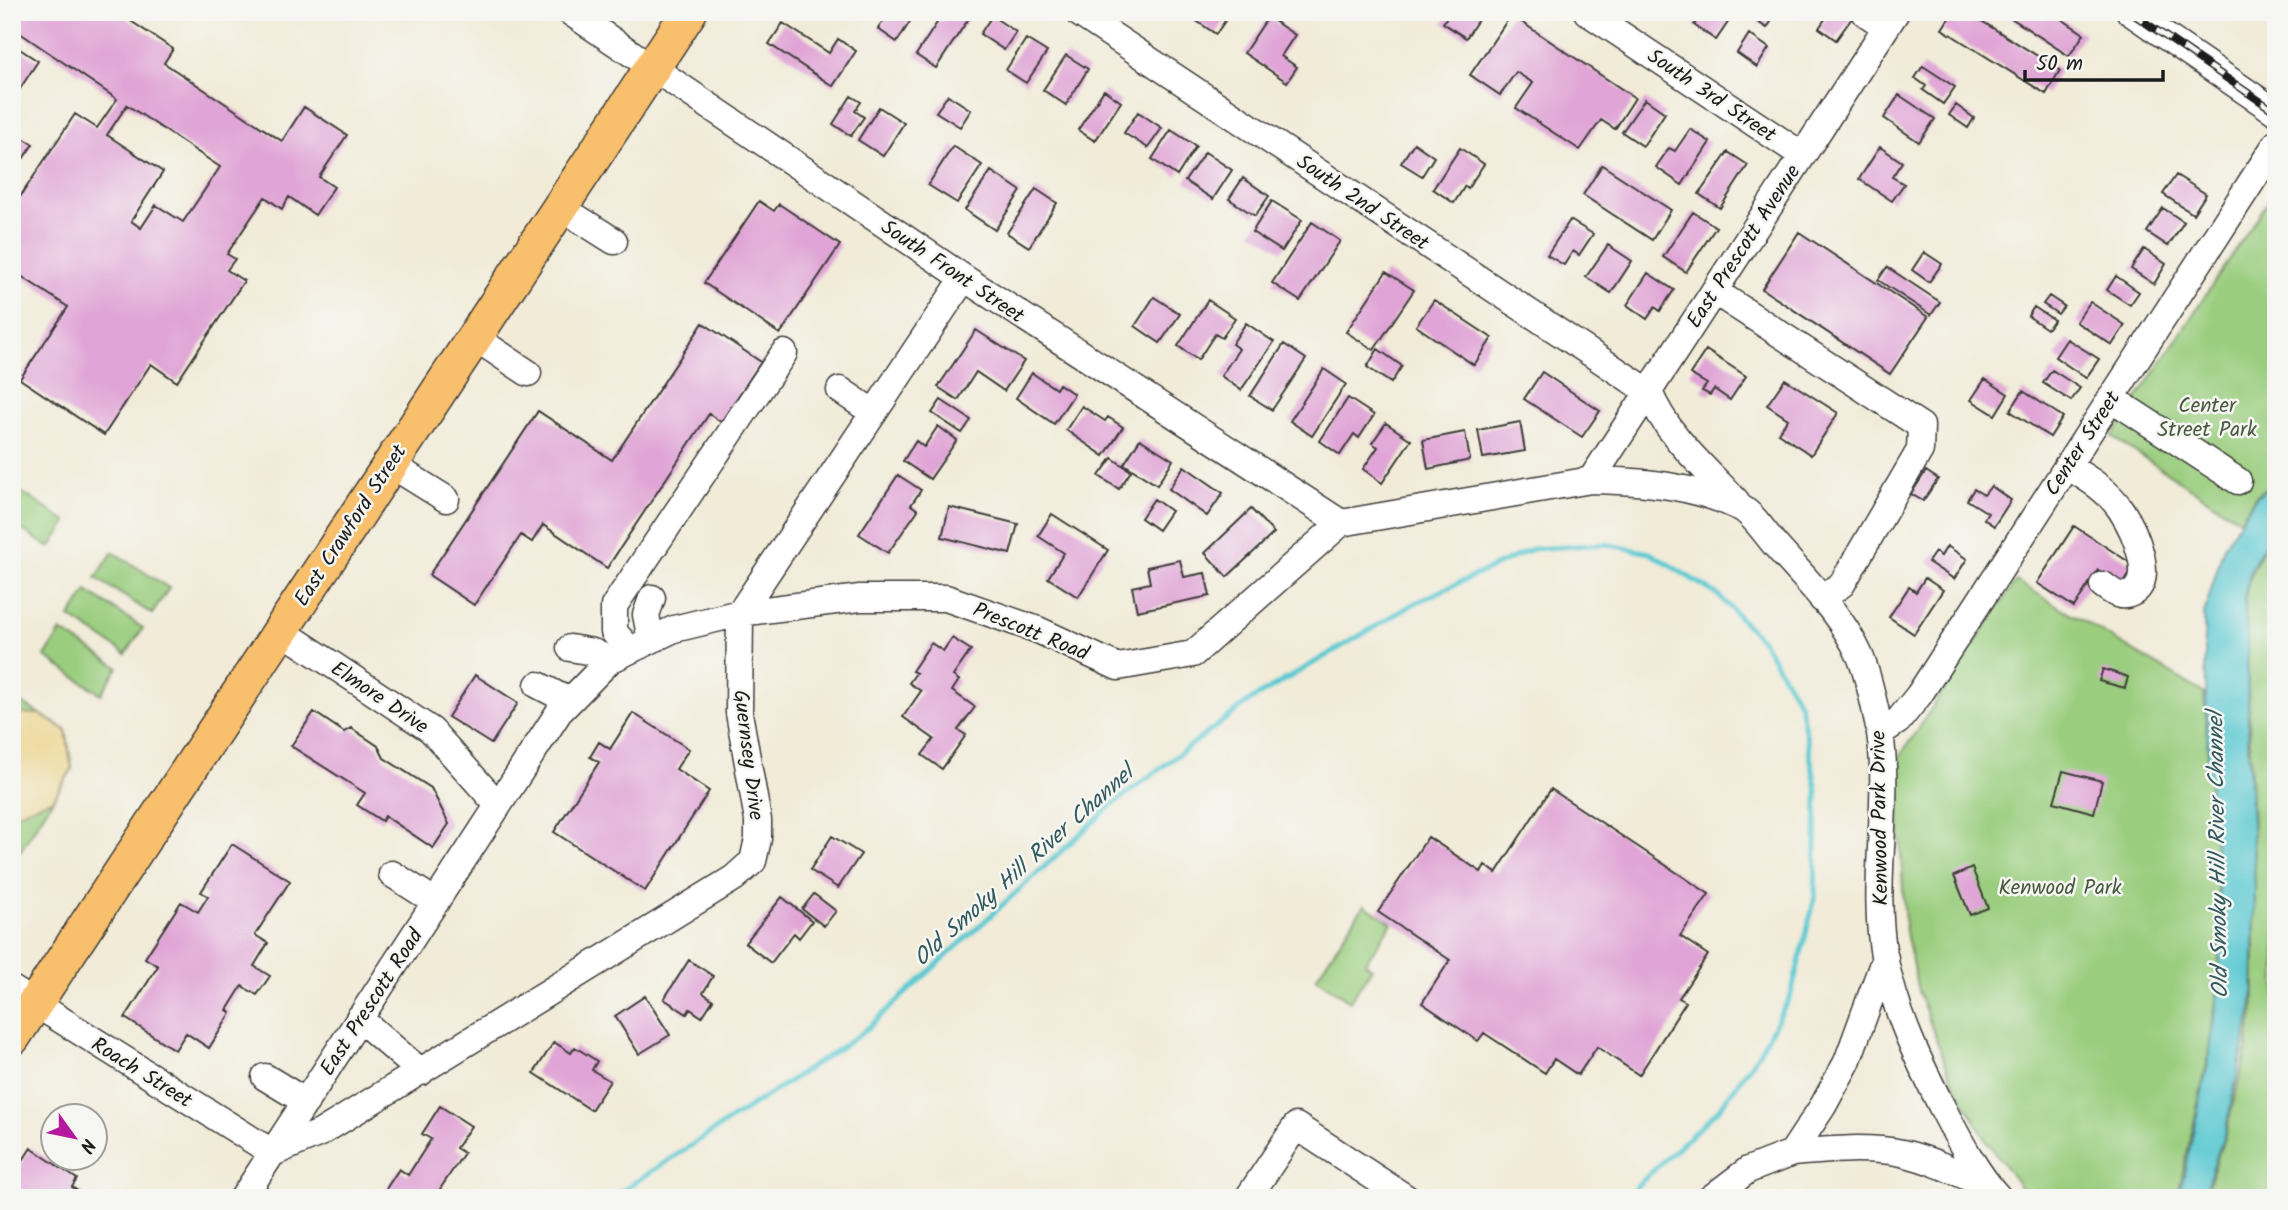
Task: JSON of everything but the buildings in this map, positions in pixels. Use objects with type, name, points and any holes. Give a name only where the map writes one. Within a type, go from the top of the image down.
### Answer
[{"type":"main road","name":"East Crawford Street","points":[[12,1038],[23,996],[280,631],[689,12]]},
{"type":"street","name":"South Front Street","points":[[570,12],[964,278],[1341,523]]},
{"type":"street","name":"South 2nd Street","points":[[1077,12],[1649,392]]},
{"type":"street","name":"South 3rd Street","points":[[1587,12],[1802,155]]},
{"type":"street","points":[[1864,12],[1891,20]]},
{"type":"street","points":[[2130,12],[2276,112]]},
{"type":"street","name":"East Prescott Avenue","points":[[1591,480],[1891,20]]},
{"type":"street","name":"Center Street","points":[[1880,733],[1898,721],[1919,695],[2276,144]]},
{"type":"street","points":[[560,207],[614,241]]},
{"type":"street","points":[[740,613],[964,278]]},
{"type":"street","points":[[1714,291],[1921,426],[1920,450],[1842,584],[1822,599]]},
{"type":"street","points":[[474,337],[528,373]]},
{"type":"street","points":[[630,650],[614,632],[614,607],[784,353]]},
{"type":"street","points":[[840,390],[874,413]]},
{"type":"street","name":"Kenwood Park Drive","points":[[1649,392],[1669,429],[1822,599],[1840,622],[1861,658],[1880,733],[1882,790],[1879,894],[1885,958],[1913,1052],[1956,1134],[1994,1192]]},
{"type":"street","points":[[2111,398],[2238,481]]},
{"type":"street","points":[[390,464],[446,499]]},
{"type":"street","points":[[2067,466],[2099,486],[2121,510],[2143,562],[2144,578],[2137,590],[2118,596],[2103,585]]},
{"type":"street","name":"Kenwood Park Drive","points":[[1591,480],[1629,481],[1706,493],[1744,510]]},
{"type":"street","points":[[1341,523],[1591,480]]},
{"type":"street","name":"Prescott Road","points":[[498,805],[569,701],[630,650],[674,629],[703,611],[740,613],[860,598],[946,598],[1038,630],[1118,667],[1193,654],[1341,523]]},
{"type":"street","points":[[630,650],[652,598]]},
{"type":"street","name":"Guernsey Drive","points":[[273,1153],[320,1133],[421,1072],[734,878],[752,861],[758,839],[758,820],[739,713],[740,613]]},
{"type":"street","name":"Elmore Drive","points":[[280,631],[431,730],[498,805]]},
{"type":"street","points":[[570,648],[593,652],[630,650]]},
{"type":"street","points":[[538,685],[569,701]]},
{"type":"street","name":"East Prescott Road","points":[[243,1198],[498,805]]},
{"type":"street","points":[[392,874],[436,902]]},
{"type":"street","points":[[1792,1153],[1823,1106],[1847,1062],[1885,958]]},
{"type":"street","name":"Roach Street","points":[[23,996],[273,1153]]},
{"type":"street","points":[[359,1018],[421,1072]]},
{"type":"street","points":[[265,1077],[306,1102]]},
{"type":"street","points":[[1248,1198],[1296,1126],[1406,1198]]},
{"type":"street","points":[[1711,1198],[1748,1170],[1792,1153],[1828,1149],[1901,1153],[1940,1165],[1994,1192]]},
{"type":"green space","name":"Center Street Park","points":[[2276,189],[2276,481],[2255,496],[2240,520],[2112,437]]},
{"type":"green space","points":[[12,486],[67,522],[50,548],[12,523]]},
{"type":"green space","points":[[2276,533],[2276,1198],[2204,1198],[2226,1132],[2255,1003],[2255,890],[2245,597],[2256,563]]},
{"type":"green space","points":[[113,552],[169,588],[152,614],[96,578]]},
{"type":"green space","name":"Kenwood Park","points":[[2016,581],[2204,693],[2218,893],[2219,979],[2207,1063],[2177,1198],[2028,1198],[1986,1140],[1950,1076],[1918,991],[1905,926],[1896,762]]},
{"type":"green space","points":[[87,591],[143,628],[126,654],[70,617]]},
{"type":"green space","points":[[61,631],[118,667],[101,694],[45,657]]},
{"type":"green space","points":[[12,697],[66,730],[72,769],[12,864]]},
{"type":"green space","points":[[1364,905],[1392,923],[1365,963],[1372,968],[1350,1001],[1316,978]]},
{"type":"sand","points":[[12,714],[39,714],[66,730],[72,769],[53,799],[12,815]]},
{"type":"water","points":[[2276,482],[2276,531],[2251,568],[2244,598],[2255,889],[2253,1003],[2225,1132],[2202,1198],[2179,1198],[2208,1064],[2220,980],[2219,893],[2208,767],[2204,614],[2224,546],[2256,497]]},
{"type":"waterway","name":"Old Smoky Hill River Channel","points":[[611,1198],[861,1034],[1113,804],[1251,700],[1415,603],[1532,549],[1605,544],[1650,553],[1718,595],[1763,642],[1800,704],[1817,791],[1815,897],[1791,995],[1759,1053],[1720,1108],[1624,1198]]},
{"type":"railway","points":[[2130,12],[2276,112]]}]
